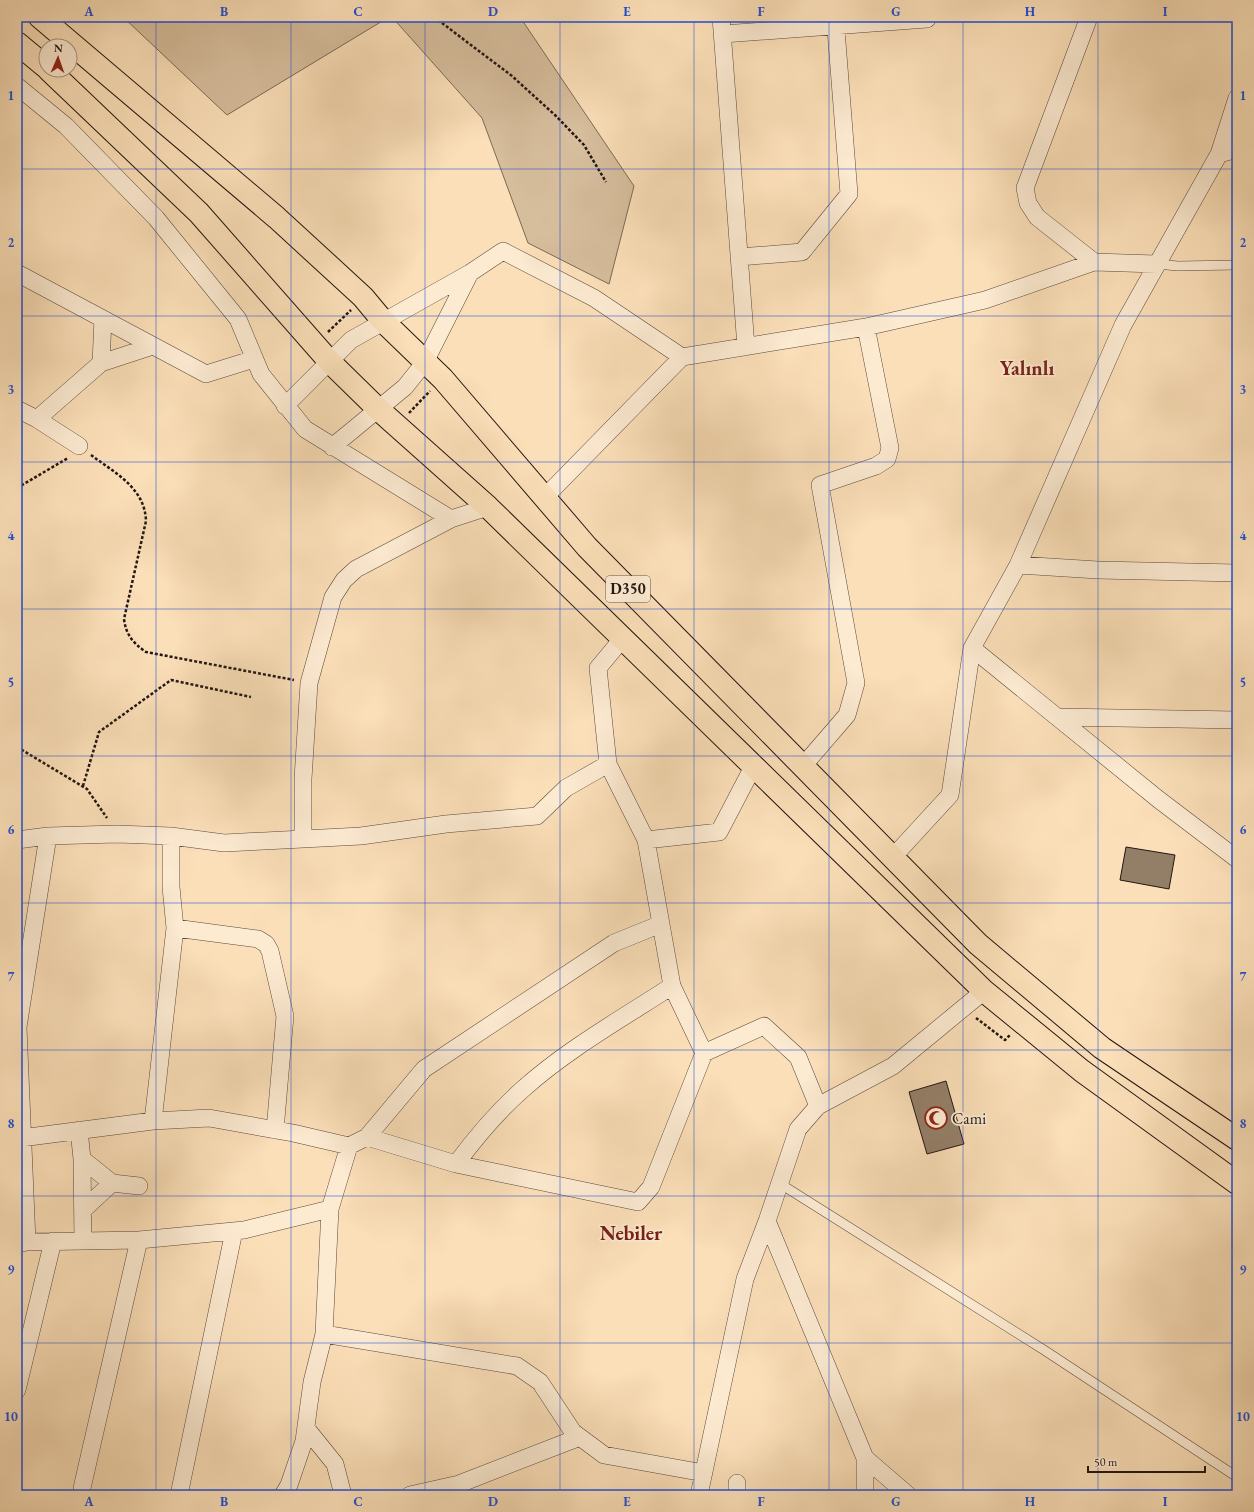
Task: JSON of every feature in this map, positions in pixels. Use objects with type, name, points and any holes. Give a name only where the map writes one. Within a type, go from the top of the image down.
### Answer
[{"type":"highway","name":"D350","points":[[40,17],[277,218],[363,297],[383,321],[443,379],[587,547],[978,944],[1102,1048],[1237,1139]]},
{"type":"highway","points":[[17,43],[38,60]]},
{"type":"highway","name":"D350","points":[[57,78],[199,213],[330,362],[378,409],[488,507],[984,991],[1082,1071],[1237,1183]]},
{"type":"street","points":[[721,17],[746,346]]},
{"type":"street","points":[[1089,17],[1025,188],[1028,203],[1037,217],[1094,262]]},
{"type":"street","points":[[722,34],[836,21],[927,19]]},
{"type":"street","points":[[739,257],[802,252],[849,194],[836,21]]},
{"type":"street","points":[[17,86],[66,126],[156,218],[238,319],[261,374],[285,406],[305,429],[451,519]]},
{"type":"street","points":[[893,857],[950,796],[972,648],[1018,565],[1123,325],[1219,154],[1237,98]]},
{"type":"street","points":[[1219,154],[1237,149]]},
{"type":"street","points":[[285,406],[351,340],[470,273],[503,251],[594,298],[682,357]]},
{"type":"street","points":[[544,498],[682,357],[866,327],[985,300],[1094,262],[1156,264]]},
{"type":"street","points":[[17,273],[206,374],[254,359]]},
{"type":"street","points":[[332,447],[405,387],[425,362],[470,273]]},
{"type":"street","points":[[101,363],[103,319]]},
{"type":"street","points":[[803,766],[847,716],[856,683],[820,485],[876,466],[887,459],[890,448],[866,327]]},
{"type":"street","points":[[37,419],[101,363],[153,346]]},
{"type":"street","points":[[17,409],[37,419],[79,446]]},
{"type":"street","points":[[303,840],[302,779],[309,683],[334,597],[344,580],[356,568],[451,519],[488,507]]},
{"type":"street","points":[[1018,565],[1098,570],[1237,573]]},
{"type":"street","points":[[623,638],[598,668],[608,764],[646,840],[672,986],[704,1053]]},
{"type":"street","points":[[972,648],[1158,799],[1237,859]]},
{"type":"street","points":[[1058,717],[1237,720]]},
{"type":"street","points":[[17,840],[48,836],[117,834],[171,836],[224,843],[303,840],[361,836],[446,824],[537,816],[566,788],[608,764]]},
{"type":"street","points":[[646,840],[719,832],[753,767]]},
{"type":"street","points":[[48,836],[18,1016],[22,1243],[53,1241],[139,1240],[234,1231],[330,1210]]},
{"type":"street","points":[[153,1121],[175,928],[171,887],[171,836]]},
{"type":"street","points":[[21,1138],[153,1121],[210,1118],[349,1146],[367,1137],[424,1069],[614,943],[661,924]]},
{"type":"street","points":[[175,928],[258,939],[269,947],[285,1016],[275,1130]]},
{"type":"street","points":[[456,1164],[489,1123],[523,1089],[575,1049],[672,986]]},
{"type":"street","points":[[699,1495],[745,1279],[767,1221],[798,1129],[818,1106],[893,1066],[984,991]]},
{"type":"street","points":[[367,1137],[456,1164],[638,1202],[651,1187],[704,1053],[764,1026],[798,1057],[818,1106]]},
{"type":"street","points":[[80,1130],[82,1159],[83,1241]]},
{"type":"street","points":[[283,1495],[289,1484],[304,1441],[312,1382],[324,1334],[330,1210],[349,1146]]},
{"type":"street","points":[[82,1159],[112,1183],[140,1186]]},
{"type":"street","points":[[82,1210],[112,1183]]},
{"type":"street","points":[[767,1221],[865,1458],[865,1495]]},
{"type":"street","points":[[179,1495],[234,1231]]},
{"type":"street","points":[[82,1488],[139,1240]]},
{"type":"street","points":[[17,1390],[53,1241]]},
{"type":"street","points":[[324,1334],[517,1366],[540,1382],[573,1432],[604,1455],[704,1473]]},
{"type":"street","points":[[306,1428],[335,1464],[343,1495]]},
{"type":"street","points":[[410,1495],[459,1484],[580,1438]]},
{"type":"street","points":[[865,1458],[908,1495]]},
{"type":"lane","points":[[1156,264],[1178,266],[1237,265]]},
{"type":"lane","points":[[780,1183],[1044,1350],[1237,1477]]},
{"type":"path","points":[[434,17],[512,76],[556,116],[584,145],[606,182]]},
{"type":"path","points":[[315,345],[363,297]]},
{"type":"path","points":[[396,425],[443,379]]},
{"type":"path","points":[[17,488],[67,459],[79,446],[128,482],[140,496],[146,510],[146,521],[124,619],[129,637],[135,644],[146,652],[309,683]]},
{"type":"path","points":[[83,786],[99,732],[171,680],[251,697]]},
{"type":"path","points":[[17,747],[87,788],[117,834]]},
{"type":"path","points":[[963,1008],[1006,1040],[1011,1033]]},
{"type":"shaded area","points":[[123,17],[389,17],[227,115]]},
{"type":"shaded area","points":[[392,17],[520,17],[634,186],[609,284],[528,243],[482,118]]},
{"type":"building","points":[[1126,847],[1175,855],[1169,889],[1120,880]]},
{"type":"building","name":"Cami","points":[[946,1081],[964,1144],[927,1154],[909,1092]]},
{"type":"place","name":"Cami","points":[[936,1118]]},
{"type":"district","name":"Yalınlı","points":[[1027,368]]},
{"type":"district","name":"Nebiler","points":[[631,1233]]}]
